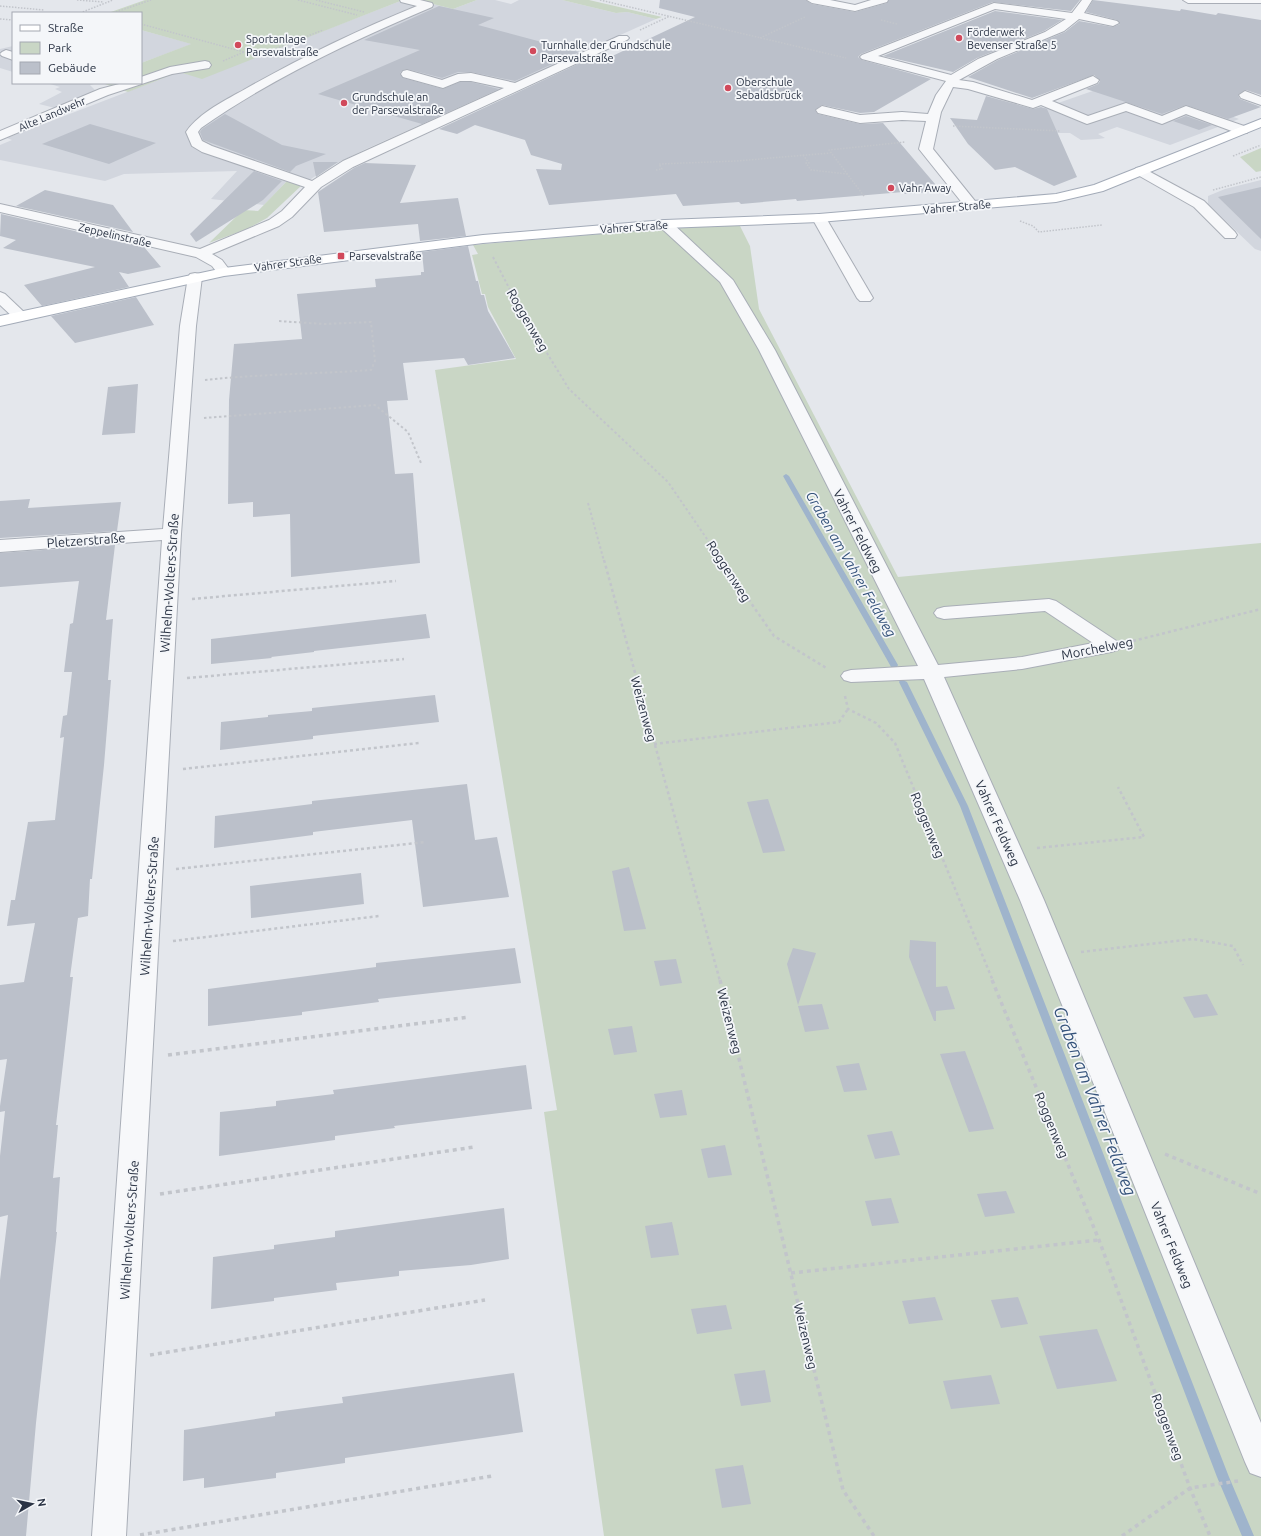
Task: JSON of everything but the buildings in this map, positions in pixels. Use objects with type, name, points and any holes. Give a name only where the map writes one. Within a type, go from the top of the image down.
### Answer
[{"type":"main road","name":"Vahrer Straße","points":[[0,321],[195,277],[224,272],[484,239],[665,224],[819,218],[1028,202],[1076,195],[1141,171],[1261,123]]},
{"type":"street","points":[[314,186],[207,149],[197,143],[192,132],[197,125],[227,104],[289,68],[347,42],[368,30],[428,6],[406,0]]},
{"type":"street","points":[[812,0],[855,8],[883,0]]},
{"type":"street","points":[[972,206],[926,149],[931,121],[952,81],[990,58],[1061,28],[1076,16],[1087,0]]},
{"type":"street","points":[[1188,0],[1261,0]]},
{"type":"street","points":[[1093,80],[1033,104],[866,57],[994,6],[1076,16],[1113,23]]},
{"type":"street","points":[[201,254],[274,223],[287,214],[314,186],[348,164],[624,38]]},
{"type":"street","points":[[142,81],[170,71],[205,65]]},
{"type":"street","points":[[406,74],[442,84],[458,78],[472,77],[516,87]]},
{"type":"street","points":[[95,84],[104,92]]},
{"type":"street","name":"Alte Landwehr","points":[[0,136],[104,92],[132,84]]},
{"type":"street","points":[[1245,95],[1261,101]]},
{"type":"street","points":[[1042,101],[1087,120],[1126,107],[1162,120],[1186,110],[1242,130]]},
{"type":"street","points":[[822,110],[860,119],[902,116],[931,121]]},
{"type":"street","points":[[1141,171],[1203,207],[1230,235]]},
{"type":"street","name":"Zeppelinstraße","points":[[0,208],[201,254],[217,263],[224,272]]},
{"type":"street","points":[[819,218],[865,298]]},
{"type":"street","name":"Vahrer Feldweg","points":[[665,224],[726,280],[767,350],[930,672],[1010,851],[1054,955],[1261,1462]]},
{"type":"street","name":"Wilhelm-Wolters-Straße","points":[[109,1536],[172,534],[188,326],[195,277]]},
{"type":"street","points":[[0,297],[20,316]]},
{"type":"street","name":"Pletzerstraße","points":[[0,546],[172,534]]},
{"type":"street","points":[[944,613],[1049,605],[1111,646]]},
{"type":"street","name":"Morchelweg","points":[[851,676],[930,672],[1022,663],[1111,646]]},
{"type":"path","points":[[76,0],[106,3]]},
{"type":"path","points":[[83,12],[113,0]]},
{"type":"path","points":[[116,12],[151,0]]},
{"type":"path","points":[[298,0],[359,15]]},
{"type":"path","points":[[316,0],[366,13],[352,18]]},
{"type":"path","points":[[600,0],[852,59]]},
{"type":"path","points":[[760,38],[831,4]]},
{"type":"path","points":[[0,6],[44,10]]},
{"type":"path","points":[[855,8],[866,15],[925,33]]},
{"type":"path","points":[[624,38],[670,16]]},
{"type":"path","points":[[0,20],[12,20]]},
{"type":"path","points":[[142,24],[257,56],[322,30]]},
{"type":"path","points":[[205,65],[219,63],[244,52]]},
{"type":"path","points":[[931,121],[988,129],[1060,131]]},
{"type":"path","points":[[830,153],[829,150],[833,148],[927,141]]},
{"type":"path","points":[[1229,158],[1261,145]]},
{"type":"path","points":[[656,170],[662,169],[659,164],[736,161],[830,153]]},
{"type":"path","points":[[830,153],[866,199]]},
{"type":"path","points":[[804,155],[809,163],[806,163],[811,170],[847,174]]},
{"type":"path","points":[[1193,200],[1196,194],[1261,177]]},
{"type":"path","points":[[1022,218],[1015,219],[1032,226],[1039,232],[1102,225]]},
{"type":"path","name":"Roggenweg","points":[[484,239],[520,309],[568,389],[668,482],[696,521],[746,598],[774,636],[826,668],[851,676]]},
{"type":"path","points":[[184,382],[252,375],[319,374],[371,370],[375,361],[371,322],[328,325],[299,324],[278,321]]},
{"type":"path","points":[[181,419],[375,405],[408,432],[421,463]]},
{"type":"path","name":"Weizenweg","points":[[588,502],[717,967],[843,1490],[874,1536]]},
{"type":"path","points":[[168,602],[396,581]]},
{"type":"path","name":"Morchelweg","points":[[1111,646],[1189,629],[1261,609]]},
{"type":"path","points":[[163,680],[404,658]]},
{"type":"path","points":[[654,744],[839,722],[848,709],[845,694],[851,676]]},
{"type":"path","name":"Roggenweg","points":[[848,709],[876,723],[895,743],[1099,1240],[1190,1488],[1210,1536]]},
{"type":"path","points":[[157,772],[419,743]]},
{"type":"path","points":[[1010,851],[1144,837],[1118,787]]},
{"type":"path","points":[[151,872],[426,842]]},
{"type":"path","points":[[146,944],[379,916]]},
{"type":"path","points":[[1054,955],[1193,939],[1233,946],[1243,965]]},
{"type":"path","points":[[139,1059],[469,1017]]},
{"type":"path","points":[[1129,1139],[1261,1194]]},
{"type":"path","points":[[131,1198],[474,1147]]},
{"type":"path","points":[[791,1273],[1099,1240]]},
{"type":"path","points":[[120,1360],[485,1300]]},
{"type":"path","points":[[131,1536],[492,1476]]},
{"type":"path","points":[[1122,1536],[1190,1488],[1240,1480]]},
{"type":"shaded area","name":"Grundschule an der Parsevalstraße","points":[[403,0],[417,0],[453,9],[477,0],[495,0],[511,4],[519,0],[562,0],[616,13],[627,12],[656,19],[366,149],[329,167],[302,185],[287,181],[264,205],[211,199],[237,171],[124,174],[105,181],[0,160],[0,145],[12,140],[7,138],[179,72],[202,78]]},
{"type":"shaded area","points":[[142,30],[192,44],[142,63]]},
{"type":"shaded area","points":[[12,46],[12,72],[0,68],[0,49]]},
{"type":"shaded area","points":[[1127,79],[1239,119],[1170,145],[1117,127],[1098,134],[1105,138],[1081,140],[1070,133],[1056,133],[1041,109]]},
{"type":"shaded area","points":[[50,84],[94,84],[90,85],[95,90],[59,109],[39,104],[62,92],[55,89],[60,87]]},
{"type":"shaded area","points":[[1261,180],[1261,251],[1255,249],[1208,204],[1208,196],[1225,189]]},
{"type":"green space","name":"Sportanlage Parsevalstraße","points":[[145,0],[403,0],[202,79],[179,72],[128,92],[105,84],[142,84],[142,63],[191,44],[142,30],[142,12],[111,12]]},
{"type":"green space","points":[[417,0],[477,0],[453,9]]},
{"type":"green space","points":[[562,0],[589,0],[662,17],[656,19],[627,12],[616,13]]},
{"type":"green space","points":[[1261,148],[1261,171],[1256,172],[1240,157]]},
{"type":"green space","points":[[287,181],[302,185],[267,218],[247,229],[209,243],[243,210],[258,211]]},
{"type":"green space","points":[[739,224],[750,246],[759,309],[898,577],[1261,543],[1261,1536],[604,1536],[544,1112],[557,1110],[435,370],[516,359],[488,307],[485,294],[482,294],[472,255],[478,254],[473,245],[667,228]]},
{"type":"waterway","name":"Graben am Vahrer Feldweg","points":[[786,476],[894,665]]},
{"type":"waterway","name":"Graben am Vahrer Feldweg","points":[[903,682],[964,806],[1223,1477],[1248,1536]]},
{"type":"place","name":"Förderwerk Bevenser Straße 5","points":[[959,38]]},
{"type":"place","name":"Sportanlage Parsevalstraße","points":[[238,45]]},
{"type":"place","name":"Turnhalle der Grundschule Parsevalstraße","points":[[533,51]]},
{"type":"place","name":"Oberschule Sebaldsbrück","points":[[728,88]]},
{"type":"place","name":"Grundschule an der Parsevalstraße","points":[[344,103]]},
{"type":"place","name":"Vahr Away","points":[[891,188]]},
{"type":"place","name":"Parsevalstraße","points":[[341,256]]}]
